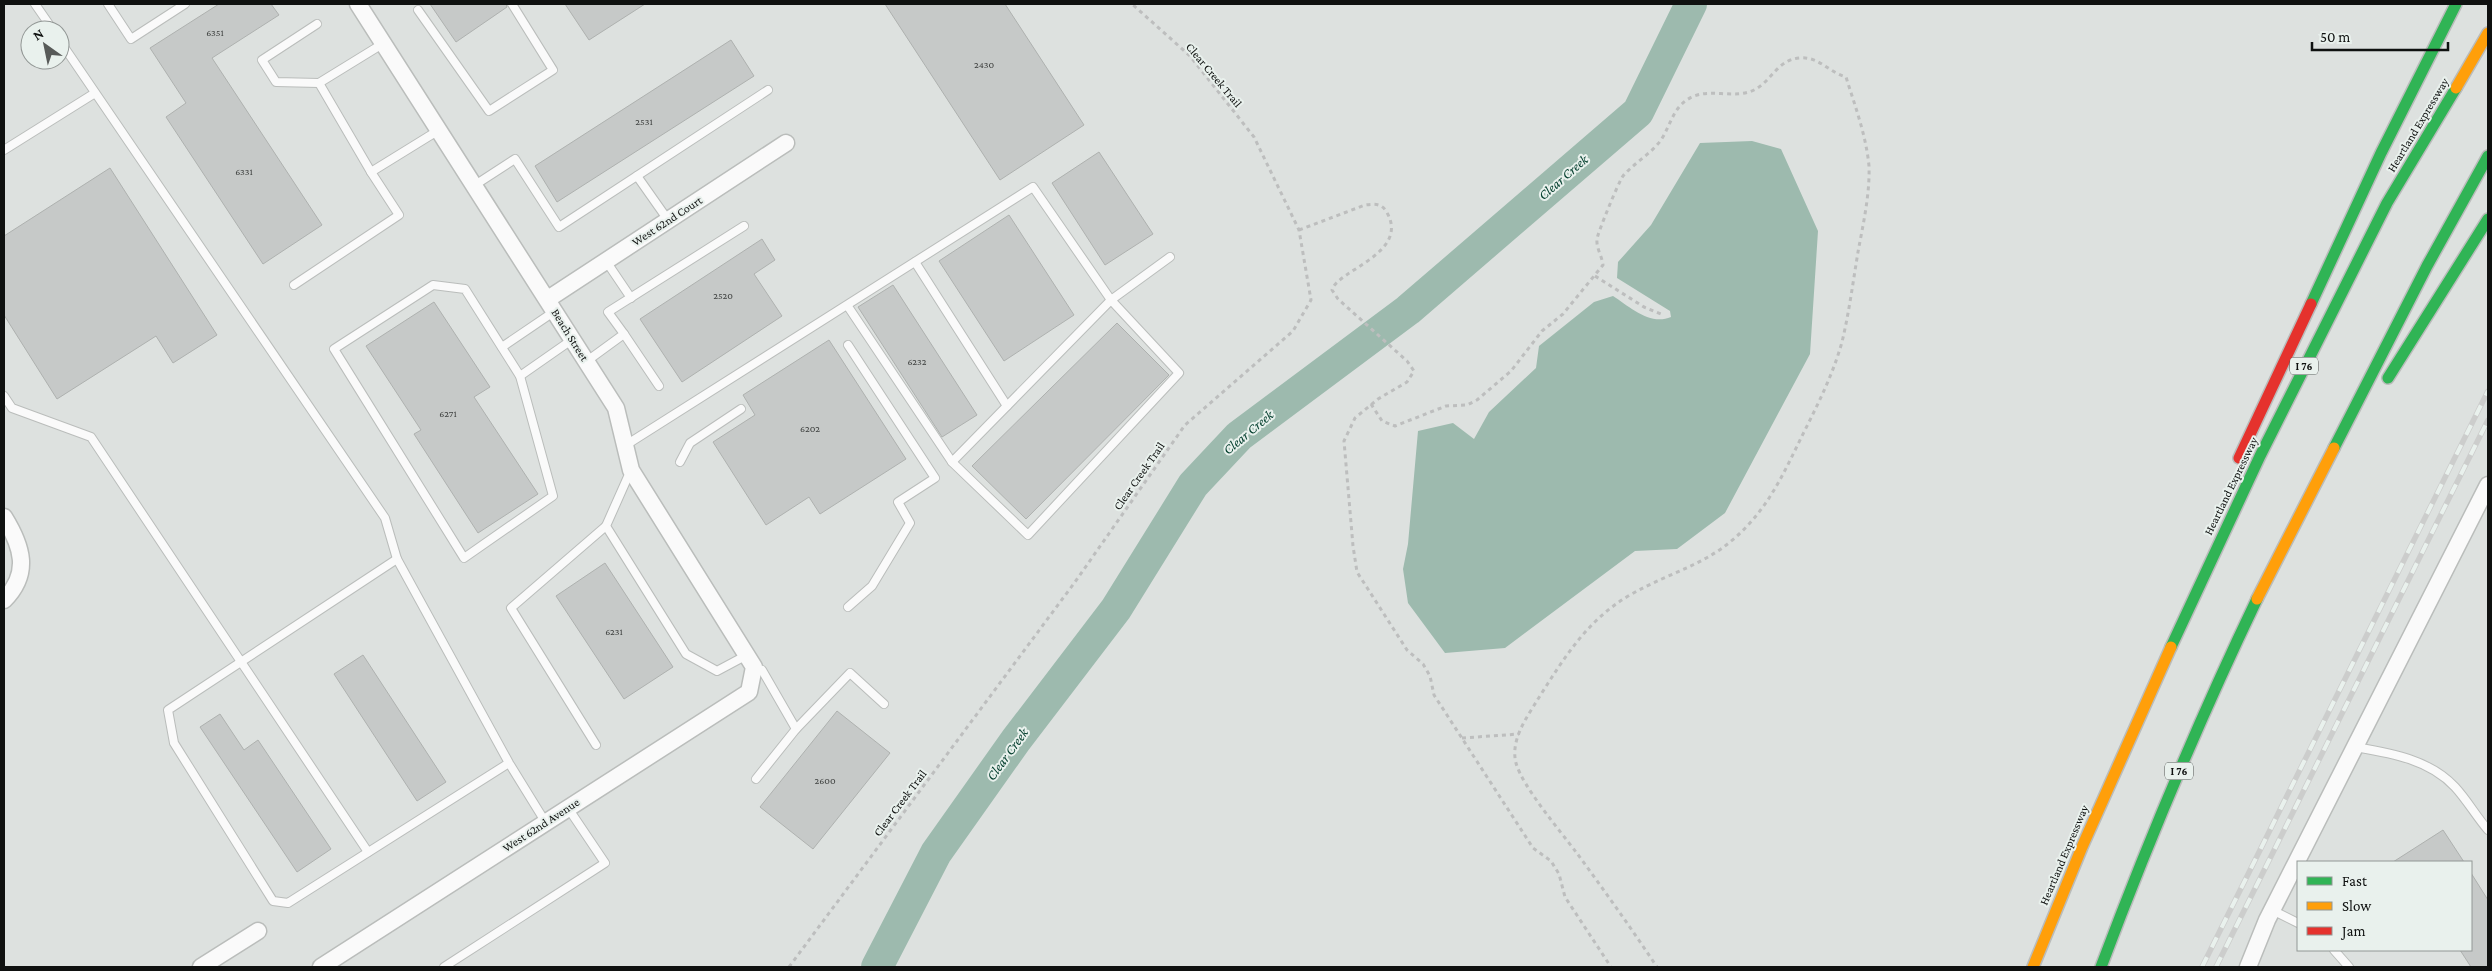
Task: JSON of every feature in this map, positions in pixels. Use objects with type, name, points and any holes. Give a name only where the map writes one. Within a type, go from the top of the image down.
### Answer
[{"type":"highway","points":[[2233,472],[2381,153],[2456,4]]},
{"type":"highway","name":"Heartland Expressway","points":[[2033,967],[2082,847],[2142,710],[2260,456],[2382,212],[2488,33]]},
{"type":"highway","name":"I 76","points":[[2101,967],[2148,844],[2221,674],[2266,578],[2427,266],[2488,156]]},
{"type":"highway","points":[[2383,388],[2488,219]]},
{"type":"highway","points":[[2266,578],[2349,446]]},
{"type":"highway","points":[[2142,710],[2190,578]]},
{"type":"street","name":"Beach Street","points":[[358,4],[616,408],[631,470],[754,666],[757,674]]},
{"type":"street","name":"West 62nd Court","points":[[552,305],[606,261],[786,143]]},
{"type":"street","points":[[2248,967],[2272,910],[2488,485]]},
{"type":"street","points":[[4,600],[13,589],[22,563],[16,541],[6,520]]},
{"type":"street","name":"West 62nd Avenue","points":[[321,967],[749,692],[757,674]]},
{"type":"street","points":[[203,967],[258,931]]},
{"type":"lane","points":[[35,4],[46,20]]},
{"type":"lane","points":[[108,4],[131,39],[185,4]]},
{"type":"lane","points":[[418,10],[489,111],[553,70],[512,4]]},
{"type":"lane","points":[[317,24],[262,60],[276,82],[319,83],[384,43]]},
{"type":"lane","points":[[70,55],[385,518],[397,559],[509,762],[546,822]]},
{"type":"lane","points":[[294,285],[399,215],[371,172],[319,83]]},
{"type":"lane","points":[[475,185],[515,159],[559,227],[768,90]]},
{"type":"lane","points":[[4,150],[96,93]]},
{"type":"lane","points":[[371,172],[439,130]]},
{"type":"lane","points":[[637,176],[668,220]]},
{"type":"lane","points":[[626,444],[1033,187],[1111,300],[1179,373],[1028,535],[952,462],[847,305]]},
{"type":"lane","points":[[658,386],[608,312],[744,226]]},
{"type":"lane","points":[[952,462],[1111,300],[1170,257]]},
{"type":"lane","points":[[606,261],[631,298]]},
{"type":"lane","points":[[915,262],[1007,406]]},
{"type":"lane","points":[[433,286],[465,289],[520,376],[553,496],[464,558],[334,349],[433,286]]},
{"type":"lane","points":[[502,347],[552,305]]},
{"type":"lane","points":[[587,361],[624,334]]},
{"type":"lane","points":[[520,376],[573,339]]},
{"type":"lane","points":[[848,345],[935,478],[898,502],[910,523],[872,586],[848,607]]},
{"type":"lane","points":[[4,396],[12,408],[91,437],[368,852]]},
{"type":"lane","points":[[680,462],[690,443],[741,409]]},
{"type":"lane","points":[[596,745],[511,608],[606,526],[631,470]]},
{"type":"lane","points":[[606,526],[686,654],[717,671],[747,655]]},
{"type":"lane","points":[[397,559],[241,664],[168,710],[174,743],[273,901],[288,902],[509,762]]},
{"type":"lane","points":[[756,779],[796,728],[850,673],[884,704]]},
{"type":"lane","points":[[757,674],[796,728]]},
{"type":"lane","points":[[2355,747],[2398,754],[2432,768],[2454,786],[2488,830]]},
{"type":"lane","points":[[444,967],[606,863],[568,808]]},
{"type":"lane","points":[[2272,910],[2297,923]]},
{"type":"lane","points":[[2335,951],[2348,967]]},
{"type":"path","name":"Clear Creek Trail","points":[[789,967],[1075,582],[1185,425],[1294,331],[1311,300],[1299,230],[1254,137],[1190,56],[1132,4]]},
{"type":"path","points":[[1371,404],[1382,421],[1395,426],[1446,406],[1467,405],[1477,400],[1511,371],[1542,331],[1563,314],[1603,265],[1597,239],[1617,185],[1639,159],[1655,147],[1677,108],[1685,101],[1696,96],[1713,93],[1744,94],[1754,90],[1766,82],[1780,65],[1789,59],[1810,58],[1819,61],[1836,74],[1846,77],[1863,129],[1869,168],[1864,220],[1842,342],[1828,382],[1777,488],[1750,523],[1726,547],[1696,566],[1658,580],[1628,597],[1594,621],[1571,646],[1522,725],[1515,748],[1516,764],[1530,790],[1607,894],[1657,967]]},
{"type":"path","points":[[1299,230],[1365,205],[1375,204],[1382,206],[1387,212],[1390,223],[1390,235],[1383,248],[1366,263],[1333,284],[1332,290],[1338,299],[1408,361],[1414,371],[1412,377],[1371,404],[1356,418],[1344,441],[1357,572],[1407,650],[1423,664],[1430,676],[1434,695],[1533,848],[1555,867],[1559,874],[1565,897],[1611,967]]},
{"type":"path","points":[[1595,276],[1644,307],[1661,314]]},
{"type":"path","points":[[1462,738],[1519,734]]},
{"type":"shaded area","points":[[1752,141],[1781,149],[1818,231],[1810,354],[1725,513],[1677,549],[1635,551],[1505,648],[1445,653],[1408,603],[1403,569],[1408,544],[1418,431],[1453,423],[1474,439],[1489,412],[1536,368],[1539,346],[1594,302],[1613,296],[1633,310],[1648,317],[1663,319],[1671,317],[1670,311],[1617,278],[1618,262],[1651,225],[1700,143]]},
{"type":"building","points":[[219,4],[271,4],[279,15],[212,58],[322,225],[263,264],[166,117],[186,103],[150,48]]},
{"type":"building","points":[[430,4],[506,4],[507,7],[456,42]]},
{"type":"building","points":[[565,4],[645,4],[589,40]]},
{"type":"building","points":[[885,4],[1005,4],[1084,125],[1000,180]]},
{"type":"building","points":[[731,40],[754,76],[557,202],[535,166]]},
{"type":"building","points":[[1099,152],[1153,234],[1105,265],[1052,183]]},
{"type":"building","points":[[110,168],[217,335],[173,363],[156,336],[57,399],[4,315],[4,236]]},
{"type":"building","points":[[1009,215],[1074,315],[1004,361],[939,261]]},
{"type":"building","points":[[762,239],[775,260],[754,274],[782,316],[682,382],[640,319]]},
{"type":"building","points":[[893,285],[977,415],[942,437],[858,307]]},
{"type":"building","points":[[434,302],[490,387],[474,397],[538,494],[478,533],[414,434],[421,430],[366,346]]},
{"type":"building","points":[[1117,323],[1169,375],[1026,519],[972,466]]},
{"type":"building","points":[[829,340],[906,459],[820,514],[809,497],[766,525],[713,442],[755,415],[743,395]]},
{"type":"building","points":[[605,563],[673,667],[624,699],[556,596]]},
{"type":"building","points":[[363,655],[446,782],[417,801],[334,674]]},
{"type":"building","points":[[837,711],[890,753],[813,849],[760,807]]},
{"type":"building","points":[[220,714],[244,750],[258,740],[331,849],[297,872],[200,727]]},
{"type":"building","points":[[2443,830],[2463,861],[2395,861]]},
{"type":"building","points":[[2472,875],[2488,900],[2488,967],[2471,967],[2461,951],[2472,951]]},
{"type":"waterway","name":"Clear Creek","points":[[877,967],[936,853],[1016,740],[1116,609],[1193,485],[1239,436],[1408,310],[1638,112],[1691,4]]},
{"type":"railway","points":[[2202,967],[2488,391]]},
{"type":"railway","points":[[2216,967],[2488,420]]},
{"type":"traffic: fast","points":[[2311,304],[2381,153],[2456,4]]},
{"type":"traffic: fast","points":[[2171,647],[2260,456],[2387,203],[2456,88]]},
{"type":"traffic: fast","points":[[2334,448],[2427,266],[2488,156]]},
{"type":"traffic: fast","points":[[2388,378],[2488,219]]},
{"type":"traffic: fast","points":[[2101,967],[2175,781],[2257,599]]},
{"type":"traffic: slow","points":[[2456,88],[2488,33]]},
{"type":"traffic: slow","points":[[2257,599],[2334,448]]},
{"type":"traffic: slow","points":[[2033,967],[2082,847],[2171,647]]},
{"type":"traffic: jam","points":[[2239,458],[2311,304]]}]
